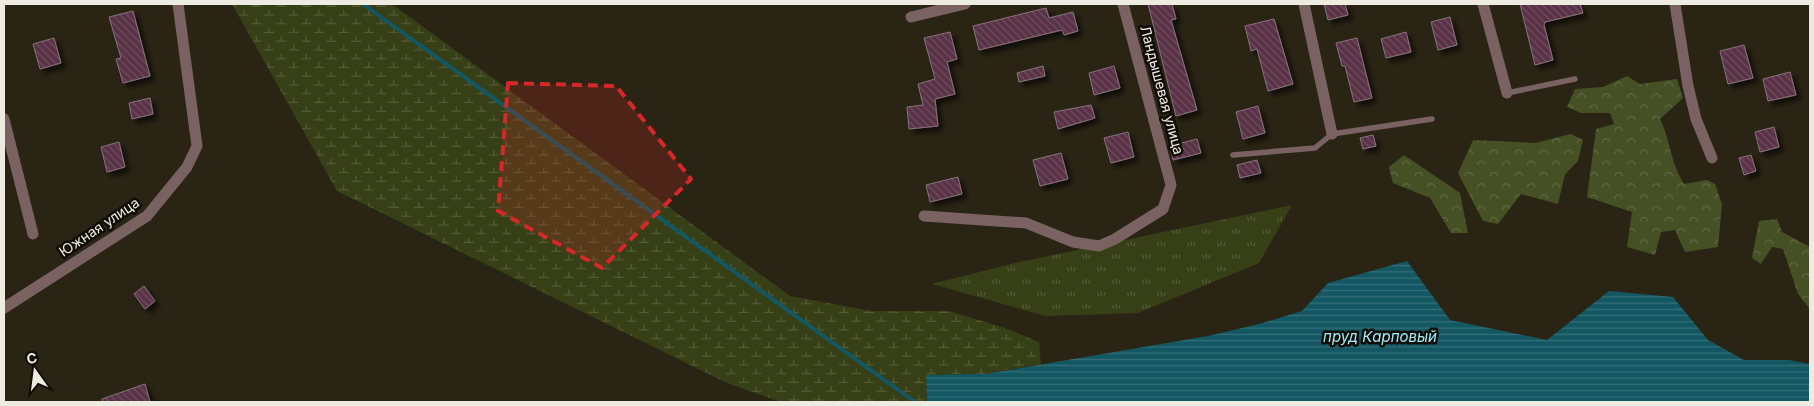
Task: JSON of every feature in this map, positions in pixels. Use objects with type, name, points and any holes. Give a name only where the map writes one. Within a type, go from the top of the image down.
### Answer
[{"type":"street","name":"Южная улица","points":[[4,308],[146,216],[187,167],[196,146],[178,4]]},
{"type":"street","points":[[911,17],[965,4]]},
{"type":"street","name":"Ландышевая улица","points":[[924,216],[1026,224],[1074,242],[1099,246],[1115,239],[1163,209],[1171,185],[1123,4]]},
{"type":"street","points":[[1304,4],[1332,134]]},
{"type":"street","points":[[1483,4],[1507,93]]},
{"type":"street","points":[[1675,4],[1694,111],[1712,158]]},
{"type":"street","points":[[4,119],[34,234]]},
{"type":"lane","points":[[1507,93],[1576,79]]},
{"type":"lane","points":[[1233,155],[1316,148],[1332,134],[1432,119]]},
{"type":"highlighted area","points":[[508,83],[616,86],[691,179],[602,268],[498,211]]},
{"type":"green space","points":[[232,4],[392,4],[790,296],[871,311],[949,311],[1005,328],[1039,342],[1041,364],[985,374],[926,375],[927,402],[781,402],[727,383],[337,191]]},
{"type":"green space","points":[[1627,76],[1640,84],[1677,79],[1683,98],[1660,119],[1679,176],[1684,184],[1707,180],[1715,184],[1722,204],[1718,247],[1685,252],[1675,230],[1661,232],[1655,255],[1627,247],[1632,212],[1587,197],[1596,129],[1614,124],[1610,113],[1581,113],[1567,107],[1575,89],[1603,87]]},
{"type":"green space","points":[[1571,134],[1583,140],[1578,161],[1565,174],[1558,204],[1521,194],[1498,224],[1483,221],[1458,173],[1473,140],[1535,143]]},
{"type":"green space","points":[[1404,155],[1460,193],[1468,233],[1451,233],[1430,198],[1393,183],[1389,167]]},
{"type":"green space","points":[[1292,205],[1259,263],[1138,313],[1045,316],[932,284],[1015,263]]},
{"type":"green space","points":[[1777,219],[1782,232],[1810,247],[1810,309],[1798,294],[1783,249],[1772,247],[1761,264],[1752,258],[1759,221]]},
{"type":"water","name":"пруд Карповый","points":[[1407,261],[1450,320],[1547,340],[1609,291],[1673,297],[1708,340],[1744,360],[1789,360],[1810,364],[1810,402],[927,402],[926,375],[985,374],[1208,336],[1259,324],[1302,311],[1328,283]]},
{"type":"building","points":[[1148,4],[1172,4],[1176,19],[1171,20],[1197,110],[1176,116]]},
{"type":"building","points":[[1324,4],[1345,4],[1348,15],[1328,20]]},
{"type":"building","points":[[1520,4],[1580,4],[1583,13],[1545,22],[1544,25],[1553,60],[1535,65]]},
{"type":"building","points":[[1046,8],[1049,18],[1073,12],[1078,31],[1064,35],[1062,30],[979,50],[973,26]]},
{"type":"building","points":[[133,11],[150,76],[123,83],[116,59],[121,58],[109,17]]},
{"type":"building","points":[[1450,17],[1457,45],[1438,50],[1431,22]]},
{"type":"building","points":[[1274,19],[1293,84],[1268,91],[1257,49],[1251,51],[1245,26]]},
{"type":"building","points":[[950,32],[957,59],[947,62],[955,94],[935,99],[938,126],[909,129],[907,107],[923,105],[918,84],[935,79],[924,38]]},
{"type":"building","points":[[1406,32],[1411,52],[1386,58],[1381,39]]},
{"type":"building","points":[[54,38],[61,63],[40,69],[33,44]]},
{"type":"building","points":[[1357,38],[1372,98],[1354,102],[1345,66],[1342,66],[1336,43]]},
{"type":"building","points":[[1744,45],[1753,78],[1728,84],[1720,51]]},
{"type":"building","points":[[1043,66],[1045,76],[1019,82],[1017,73]]},
{"type":"building","points":[[1114,66],[1120,88],[1094,95],[1089,73]]},
{"type":"building","points":[[1790,72],[1796,95],[1768,101],[1763,79]]},
{"type":"building","points":[[150,98],[153,114],[132,119],[129,103]]},
{"type":"building","points":[[1091,105],[1095,118],[1058,129],[1054,112]]},
{"type":"building","points":[[1258,106],[1265,133],[1243,139],[1236,112]]},
{"type":"building","points":[[1774,127],[1779,147],[1760,152],[1755,132]]},
{"type":"building","points":[[1128,132],[1134,157],[1111,163],[1104,138]]},
{"type":"building","points":[[1373,135],[1376,146],[1363,149],[1360,138]]},
{"type":"building","points":[[1197,139],[1201,153],[1173,160],[1170,146]]},
{"type":"building","points":[[119,142],[125,167],[107,172],[101,147]]},
{"type":"building","points":[[1061,153],[1068,179],[1040,186],[1033,160]]},
{"type":"building","points":[[1751,155],[1756,171],[1744,175],[1739,158]]},
{"type":"building","points":[[1257,160],[1261,173],[1240,178],[1237,165]]},
{"type":"building","points":[[958,177],[962,194],[930,202],[926,185]]},
{"type":"building","points":[[144,286],[155,301],[145,309],[134,294]]},
{"type":"building","points":[[145,384],[150,402],[102,402],[102,399]]},
{"type":"waterway","points":[[363,4],[915,402]]}]
